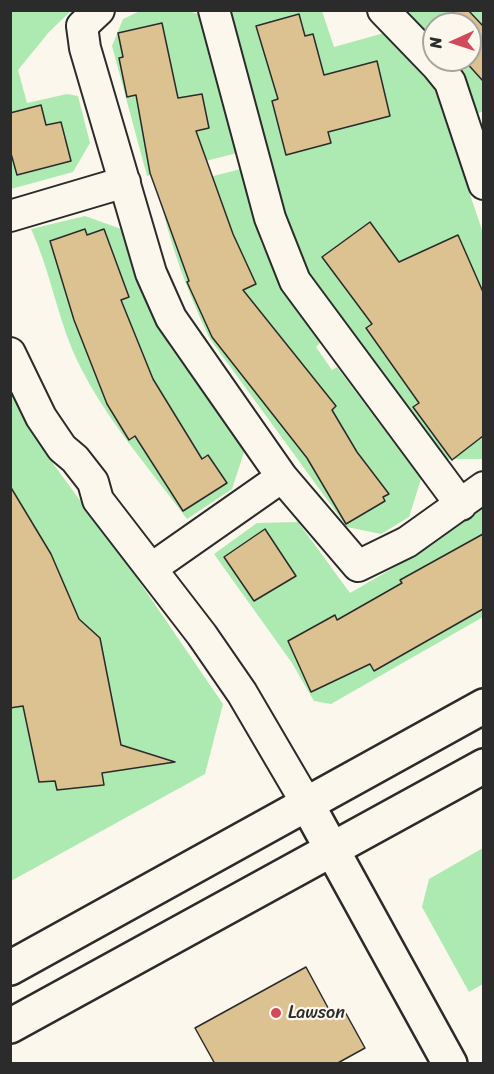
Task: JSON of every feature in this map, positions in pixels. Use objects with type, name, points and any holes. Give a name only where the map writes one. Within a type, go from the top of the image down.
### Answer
[{"type":"street","points":[[99,10],[82,26],[86,48],[151,273],[171,318],[282,477],[358,566],[407,542],[483,487]]},
{"type":"street","points":[[214,10],[270,218],[295,281],[460,505]]},
{"type":"street","points":[[383,10],[450,82],[483,184]]},
{"type":"street","points":[[10,216],[125,182]]},
{"type":"street","points":[[10,353],[41,417],[62,448],[75,459],[93,482],[98,500],[152,568],[242,693],[333,850],[450,1064]]},
{"type":"street","points":[[152,568],[282,477]]},
{"type":"street","points":[[10,968],[483,706]]},
{"type":"street","points":[[10,1026],[483,766]]},
{"type":"green space","points":[[234,10],[322,11],[334,47],[384,33],[434,88],[483,233],[483,459],[445,459],[304,265],[291,233],[231,13]]},
{"type":"green space","points":[[10,11],[71,11],[49,32],[18,70],[27,103],[67,94],[78,96],[90,143],[73,172],[11,189]]},
{"type":"green space","points":[[140,11],[188,11],[198,14],[237,153],[147,176],[112,46],[123,19]]},
{"type":"green space","points":[[408,11],[483,11],[483,111],[473,116],[459,72],[482,72],[482,12],[422,12],[422,27]]},
{"type":"green space","points":[[241,169],[260,240],[281,287],[320,343],[316,347],[332,370],[337,367],[421,479],[409,517],[381,534],[347,527],[210,339],[186,285],[158,190]]},
{"type":"green space","points":[[85,216],[124,230],[137,279],[170,347],[245,449],[232,489],[187,519],[96,395],[66,334],[43,259],[31,229]]},
{"type":"green space","points":[[10,391],[54,465],[132,571],[223,704],[205,774],[11,881]]},
{"type":"green space","points":[[483,508],[483,617],[331,704],[314,701],[292,663],[214,554],[257,523],[298,522],[350,593],[431,546]]},
{"type":"green space","points":[[483,848],[483,984],[469,992],[422,907],[429,879]]},
{"type":"building","points":[[468,10],[470,12],[454,12]]},
{"type":"building","points":[[299,14],[305,36],[313,34],[324,75],[377,61],[390,116],[328,132],[331,143],[286,155],[272,101],[278,99],[256,26]]},
{"type":"building","points":[[162,23],[178,98],[202,94],[209,128],[196,131],[233,234],[256,284],[243,290],[336,406],[332,410],[357,452],[389,494],[383,497],[385,501],[346,524],[307,458],[212,337],[187,282],[189,281],[150,173],[136,95],[127,97],[119,58],[123,57],[118,33]]},
{"type":"building","points":[[482,25],[483,26],[483,81],[475,72],[482,72]]},
{"type":"building","points":[[41,105],[46,125],[61,122],[71,161],[17,175],[10,150],[10,113]]},
{"type":"building","points":[[370,222],[399,262],[458,235],[483,292],[483,436],[452,460],[413,407],[419,403],[366,328],[372,324],[322,257]]},
{"type":"building","points":[[85,229],[87,235],[104,229],[129,297],[121,300],[153,379],[202,459],[208,455],[227,483],[183,511],[135,436],[129,440],[107,404],[74,320],[50,241]]},
{"type":"building","points":[[10,486],[51,554],[79,619],[100,638],[121,745],[175,762],[102,773],[104,785],[57,790],[55,781],[39,782],[23,706],[10,708]]},
{"type":"building","points":[[265,529],[296,576],[254,601],[224,557]]},
{"type":"building","points":[[483,534],[483,609],[374,671],[370,664],[311,692],[288,641],[335,615],[337,620],[402,583],[400,580]]},
{"type":"building","name":"Lawson","points":[[306,967],[333,1017],[344,1010],[365,1048],[336,1064],[215,1064],[195,1028]]},
{"type":"place","name":"Lawson","points":[[276,1013]]}]
